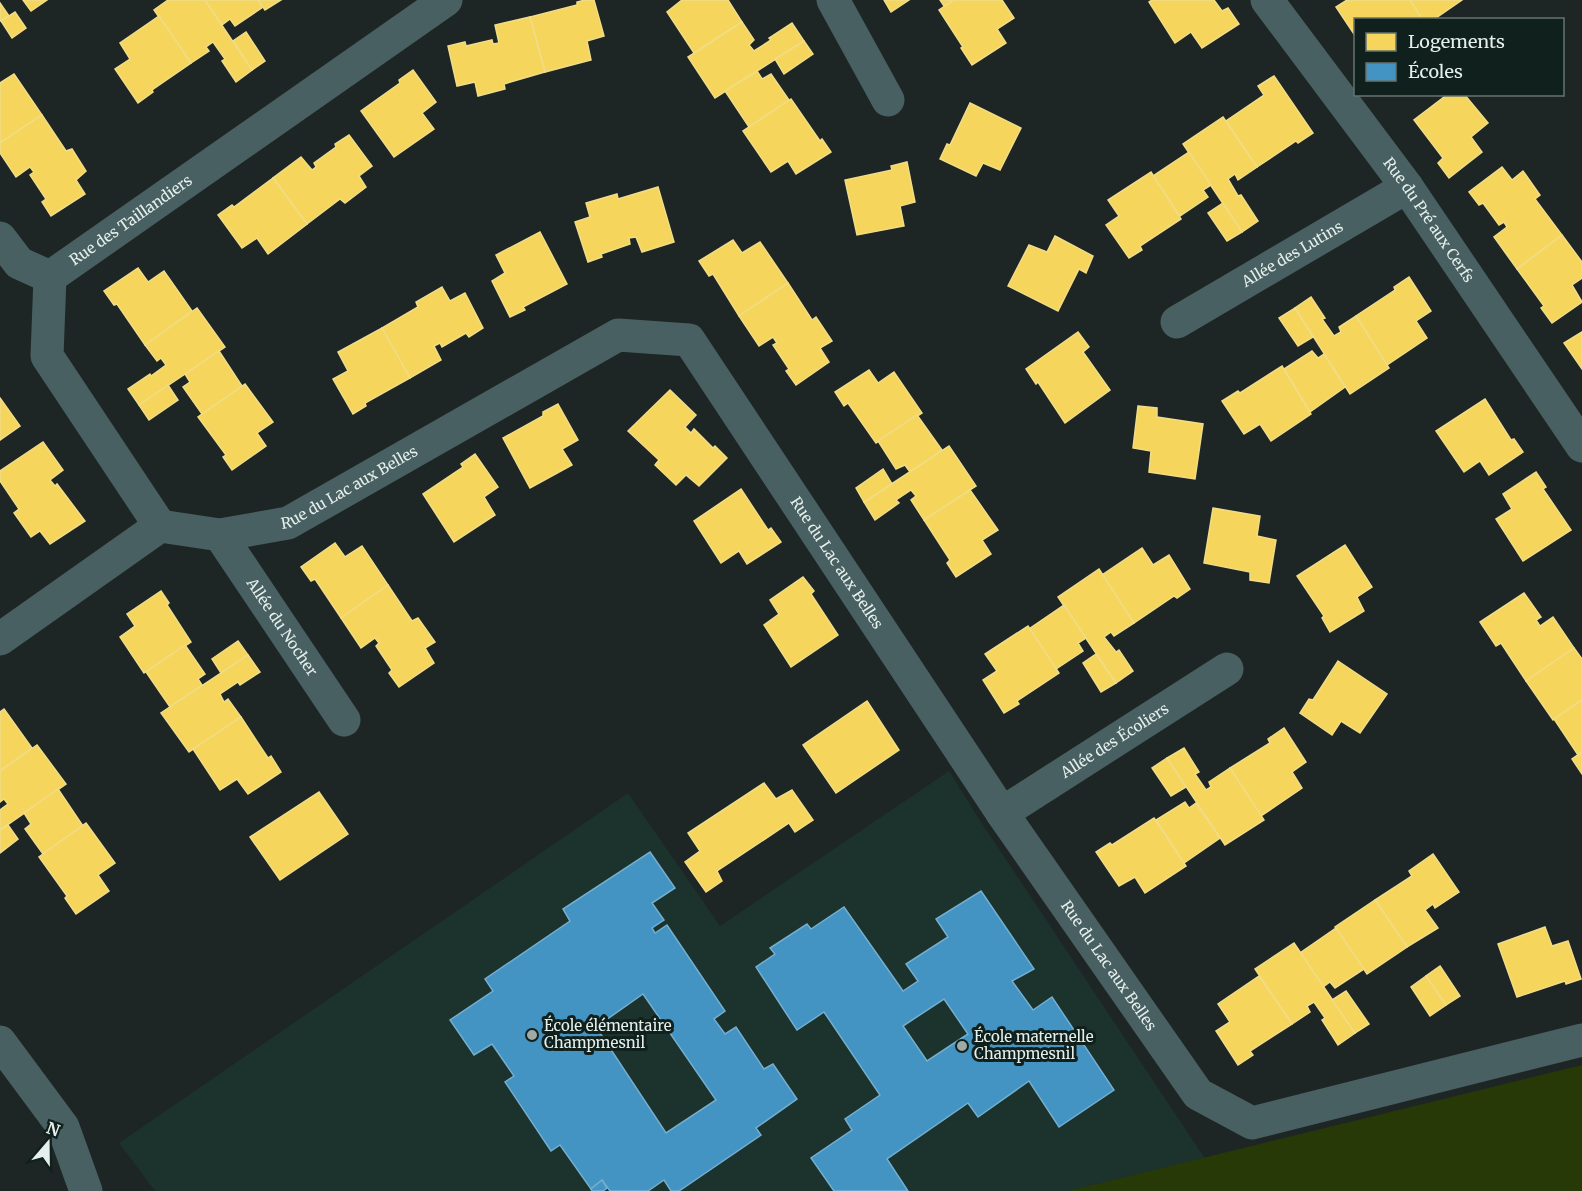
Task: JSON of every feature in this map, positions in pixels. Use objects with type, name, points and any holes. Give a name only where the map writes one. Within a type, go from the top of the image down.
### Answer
[{"type":"street","name":"Rue des Taillandiers","points":[[50,277],[446,0]]},
{"type":"street","points":[[833,0],[888,100]]},
{"type":"street","name":"Rue du Pré aux Cerfs","points":[[1267,0],[1407,187],[1582,446]]},
{"type":"street","name":"Allée des Lutins","points":[[1177,322],[1407,187]]},
{"type":"street","points":[[0,238],[19,263],[50,277],[47,356],[160,526],[0,639]]},
{"type":"street","name":"Rue du Lac aux Belles","points":[[160,526],[220,535],[288,523],[618,335],[688,340],[1002,813],[1198,1094],[1252,1123],[1582,1040]]},
{"type":"street","name":"Allée du Nocher","points":[[220,535],[344,720]]},
{"type":"street","name":"Allée des Écoliers","points":[[1002,813],[1227,669]]},
{"type":"street","points":[[0,1042],[63,1127],[86,1191]]},
{"type":"shaded area","points":[[949,771],[1210,1166],[1117,1191],[155,1191],[119,1143],[628,793],[720,926]]},
{"type":"green space","points":[[1582,1065],[1582,1191],[1068,1191]]},
{"type":"building: Logements","points":[[23,0],[47,0],[31,11]]},
{"type":"building: Logements","points":[[168,0],[205,0],[252,70],[236,82],[222,61],[225,59],[213,42],[206,47],[209,51],[191,63],[154,10]]},
{"type":"building: Logements","points":[[205,0],[258,0],[263,7],[235,26],[230,19],[222,25]]},
{"type":"building: Logements","points":[[258,0],[281,0],[265,10]]},
{"type":"building: Logements","points":[[594,0],[604,36],[587,41],[591,60],[545,72],[530,17],[577,5],[577,2]]},
{"type":"building: Logements","points":[[682,0],[728,0],[742,22],[694,53],[667,12]]},
{"type":"building: Logements","points":[[884,0],[909,0],[891,12]]},
{"type":"building: Logements","points":[[940,0],[954,0],[944,6]]},
{"type":"building: Logements","points":[[954,0],[1002,0],[1014,18],[997,29],[1006,43],[972,65],[939,10]]},
{"type":"building: Logements","points":[[1152,0],[1214,0],[1222,11],[1228,8],[1239,24],[1202,48],[1191,32],[1175,43],[1149,2]]},
{"type":"building: Logements","points":[[1347,0],[1410,0],[1422,18],[1354,18],[1354,34],[1336,7]]},
{"type":"building: Logements","points":[[1410,0],[1462,0],[1436,18],[1422,18]]},
{"type":"building: Logements","points":[[0,3],[9,16],[1,21],[0,19]]},
{"type":"building: Logements","points":[[15,12],[26,28],[12,38],[1,21]]},
{"type":"building: Logements","points":[[159,16],[191,63],[152,90],[153,92],[138,103],[115,69],[130,59],[120,43]]},
{"type":"building: Logements","points":[[530,17],[545,72],[504,84],[505,89],[478,96],[475,82],[457,86],[448,46],[465,42],[466,46],[492,40],[493,44],[499,43],[495,25]]},
{"type":"building: Logements","points":[[742,22],[754,40],[749,45],[754,51],[792,23],[804,41],[715,98],[688,57]]},
{"type":"building: Logements","points":[[246,32],[265,61],[252,70],[233,41]]},
{"type":"building: Logements","points":[[804,41],[813,54],[784,74],[775,59]]},
{"type":"building: Logements","points":[[413,70],[436,102],[422,113],[434,129],[394,157],[361,111],[400,83],[399,80]]},
{"type":"building: Logements","points":[[757,71],[762,79],[771,74],[789,100],[749,127],[725,91]]},
{"type":"building: Logements","points":[[14,74],[42,115],[0,143],[0,83]]},
{"type":"building: Logements","points":[[1274,76],[1313,133],[1298,143],[1296,141],[1257,167],[1226,121],[1264,95],[1258,86]]},
{"type":"building: Logements","points":[[1445,96],[1466,96],[1488,123],[1471,137],[1482,152],[1449,178],[1438,163],[1443,158],[1414,120]]},
{"type":"building: Logements","points":[[791,99],[820,141],[822,139],[831,152],[796,174],[788,161],[771,172],[743,131]]},
{"type":"building: Logements","points":[[970,103],[1021,128],[1000,170],[983,163],[976,176],[940,159],[947,144],[950,145]]},
{"type":"building: Logements","points":[[42,115],[66,151],[72,149],[86,171],[76,180],[85,194],[51,216],[42,202],[46,199],[30,175],[34,172],[30,167],[16,177],[0,153],[0,143]]},
{"type":"building: Logements","points":[[1223,117],[1257,167],[1238,180],[1235,174],[1228,179],[1258,221],[1242,232],[1183,144]]},
{"type":"building: Logements","points":[[349,135],[372,166],[359,176],[366,187],[345,203],[340,199],[307,224],[273,178],[301,157],[312,170],[316,167],[314,163]]},
{"type":"building: Logements","points":[[1189,152],[1211,185],[1203,190],[1208,197],[1180,216],[1153,176]]},
{"type":"building: Logements","points":[[907,162],[915,202],[900,206],[904,226],[857,235],[845,180],[892,170],[891,166]]},
{"type":"building: Logements","points":[[1502,167],[1512,180],[1523,171],[1540,195],[1535,199],[1562,235],[1517,269],[1494,237],[1507,227],[1504,222],[1499,225],[1483,203],[1479,205],[1469,192]]},
{"type":"building: Logements","points":[[1151,172],[1181,219],[1140,246],[1142,250],[1129,258],[1106,225],[1119,216],[1108,200]]},
{"type":"building: Logements","points":[[273,178],[307,224],[268,254],[257,238],[242,248],[218,215],[232,205],[234,207]]},
{"type":"building: Logements","points":[[658,187],[674,242],[642,252],[636,237],[629,238],[630,244],[601,254],[602,257],[588,262],[575,222],[590,217],[586,203],[617,194],[618,199]]},
{"type":"building: Logements","points":[[1223,203],[1242,232],[1227,241],[1208,213]]},
{"type":"building: Logements","points":[[540,232],[567,284],[523,307],[525,310],[510,317],[492,281],[505,273],[496,255]]},
{"type":"building: Logements","points":[[1562,235],[1582,262],[1582,278],[1572,285],[1582,302],[1552,323],[1541,308],[1544,306],[1517,269]]},
{"type":"building: Logements","points":[[1055,236],[1093,256],[1086,273],[1079,269],[1058,311],[1008,286],[1029,245],[1047,252]]},
{"type":"building: Logements","points":[[733,240],[742,253],[760,242],[788,283],[739,316],[713,274],[709,276],[699,261]]},
{"type":"building: Logements","points":[[138,268],[148,282],[164,271],[192,311],[145,345],[117,304],[114,305],[104,291]]},
{"type":"building: Logements","points":[[1409,277],[1431,311],[1416,321],[1427,338],[1387,365],[1356,316],[1395,290],[1394,287]]},
{"type":"building: Logements","points":[[788,283],[812,320],[816,317],[832,341],[820,348],[829,362],[796,385],[786,371],[789,369],[773,345],[777,343],[773,337],[759,346],[739,316]]},
{"type":"building: Logements","points":[[442,287],[450,301],[465,293],[483,328],[469,337],[466,333],[442,347],[440,343],[434,346],[441,360],[410,378],[382,328],[418,307],[416,302]]},
{"type":"building: Logements","points":[[1311,297],[1334,336],[1341,332],[1339,327],[1356,316],[1389,368],[1350,394],[1295,308]]},
{"type":"building: Logements","points":[[197,308],[225,347],[139,405],[128,389],[166,365],[161,358],[157,361],[145,345]]},
{"type":"building: Logements","points":[[1295,308],[1313,337],[1298,346],[1279,318]]},
{"type":"building: Logements","points":[[382,328],[410,378],[365,403],[366,406],[353,414],[333,379],[348,371],[338,352]]},
{"type":"building: Logements","points":[[1078,332],[1089,347],[1083,352],[1110,390],[1065,423],[1038,382],[1036,384],[1026,369]]},
{"type":"building: Logements","points":[[1582,332],[1582,369],[1564,343]]},
{"type":"building: Logements","points":[[219,351],[242,386],[202,414],[183,387],[190,382],[185,374]]},
{"type":"building: Logements","points":[[1312,351],[1318,358],[1324,354],[1345,387],[1310,412],[1284,369]]},
{"type":"building: Logements","points":[[1282,366],[1311,414],[1271,441],[1260,424],[1244,434],[1222,401],[1238,391],[1240,393]]},
{"type":"building: Logements","points":[[869,370],[878,383],[894,372],[922,413],[876,443],[848,403],[844,406],[835,392]]},
{"type":"building: Logements","points":[[245,384],[273,422],[257,433],[266,446],[232,470],[223,457],[226,455],[198,417]]},
{"type":"building: Logements","points":[[168,385],[178,400],[149,420],[139,405]]},
{"type":"building: Logements","points":[[670,390],[696,415],[685,427],[691,433],[694,429],[727,458],[699,486],[686,475],[676,485],[655,465],[659,460],[628,431]]},
{"type":"building: Logements","points":[[0,398],[20,426],[0,440]]},
{"type":"building: Logements","points":[[1485,399],[1511,440],[1514,439],[1523,452],[1489,475],[1480,461],[1464,472],[1436,431]]},
{"type":"building: Logements","points":[[558,404],[578,440],[562,449],[572,465],[530,488],[503,438],[543,416],[543,412]]},
{"type":"building: Logements","points":[[1138,406],[1157,408],[1157,417],[1203,424],[1195,479],[1149,472],[1151,451],[1133,448]]},
{"type":"building: Logements","points":[[917,415],[942,450],[910,472],[905,465],[896,469],[878,441]]},
{"type":"building: Logements","points":[[43,442],[63,470],[50,480],[55,486],[57,484],[85,521],[50,544],[40,531],[31,537],[14,513],[19,509],[0,481],[0,471]]},
{"type":"building: Logements","points":[[949,446],[976,486],[924,520],[911,500],[916,496],[911,490],[896,500],[899,503],[875,520],[864,502]]},
{"type":"building: Logements","points":[[475,454],[498,487],[484,497],[495,515],[454,542],[423,494],[463,467],[461,464]]},
{"type":"building: Logements","points":[[883,469],[892,484],[864,502],[856,488]]},
{"type":"building: Logements","points":[[1536,472],[1546,487],[1543,489],[1571,530],[1523,561],[1496,519],[1512,509],[1503,494]]},
{"type":"building: Logements","points":[[741,489],[768,530],[771,528],[781,542],[747,564],[739,551],[721,563],[694,521]]},
{"type":"building: Logements","points":[[970,490],[998,530],[982,540],[991,554],[956,577],[947,563],[950,560],[924,520]]},
{"type":"building: Logements","points":[[1213,508],[1260,516],[1257,536],[1276,540],[1269,583],[1250,580],[1250,572],[1204,563]]},
{"type":"building: Logements","points":[[335,543],[345,557],[362,546],[388,585],[341,618],[315,579],[311,581],[301,567]]},
{"type":"building: Logements","points":[[1345,545],[1372,587],[1357,597],[1364,611],[1330,632],[1322,618],[1324,616],[1297,576]]},
{"type":"building: Logements","points":[[1142,548],[1153,565],[1169,555],[1190,589],[1177,598],[1174,596],[1134,623],[1102,575]]},
{"type":"building: Logements","points":[[1099,569],[1134,623],[1114,636],[1111,632],[1104,637],[1116,652],[1119,650],[1133,671],[1116,683],[1058,597]]},
{"type":"building: Logements","points":[[803,577],[814,591],[811,594],[838,635],[791,667],[764,625],[779,614],[770,600]]},
{"type":"building: Logements","points":[[388,585],[412,621],[418,618],[435,642],[425,648],[434,663],[399,687],[389,673],[392,670],[376,646],[379,643],[375,638],[361,648],[341,618]]},
{"type":"building: Logements","points":[[161,591],[169,603],[167,605],[191,642],[144,673],[120,637],[135,626],[127,614]]},
{"type":"building: Logements","points":[[1524,593],[1541,617],[1536,620],[1540,626],[1553,617],[1574,648],[1526,681],[1501,643],[1496,646],[1480,622]]},
{"type":"building: Logements","points":[[1064,605],[1086,638],[1078,643],[1083,651],[1056,669],[1029,629]]},
{"type":"building: Logements","points":[[1028,626],[1059,673],[1017,701],[1019,704],[1004,713],[983,680],[997,671],[985,654]]},
{"type":"building: Logements","points":[[238,641],[248,655],[221,673],[212,659]]},
{"type":"building: Logements","points":[[185,645],[205,674],[198,679],[202,685],[170,707],[146,672]]},
{"type":"building: Logements","points":[[1574,648],[1582,659],[1582,700],[1553,720],[1526,681]]},
{"type":"building: Logements","points":[[1096,654],[1116,683],[1101,692],[1083,663]]},
{"type":"building: Logements","points":[[248,655],[260,672],[240,685],[238,682],[220,694],[224,702],[228,699],[241,717],[189,752],[161,713]]},
{"type":"building: Logements","points":[[1338,661],[1387,694],[1360,733],[1341,721],[1332,735],[1300,713],[1309,699],[1313,700]]},
{"type":"building: Logements","points":[[1582,700],[1582,752],[1578,755],[1554,719]]},
{"type":"building: Logements","points":[[867,701],[899,750],[836,793],[803,745]]},
{"type":"building: Logements","points":[[4,709],[32,748],[0,771],[0,712]]},
{"type":"building: Logements","points":[[241,717],[268,758],[271,756],[281,772],[248,794],[237,779],[220,790],[193,749]]},
{"type":"building: Logements","points":[[1284,728],[1306,762],[1292,772],[1302,788],[1261,816],[1230,768],[1270,743],[1268,739]]},
{"type":"building: Logements","points":[[37,745],[66,784],[0,830],[0,810],[8,804],[4,799],[0,802],[0,771]]},
{"type":"building: Logements","points":[[1184,748],[1199,772],[1195,774],[1206,790],[1211,787],[1209,782],[1230,768],[1264,820],[1225,845],[1167,758]]},
{"type":"building: Logements","points":[[1582,752],[1582,774],[1572,759]]},
{"type":"building: Logements","points":[[1167,758],[1186,787],[1171,796],[1152,768]]},
{"type":"building: Logements","points":[[764,783],[776,799],[792,790],[813,820],[795,832],[789,823],[717,871],[722,881],[706,892],[685,862],[700,851],[688,833]]},
{"type":"building: Logements","points":[[58,789],[83,826],[43,854],[25,829],[31,824],[24,813]]},
{"type":"building: Logements","points":[[319,792],[348,834],[280,880],[250,837]]},
{"type":"building: Logements","points":[[1185,802],[1189,808],[1196,803],[1220,838],[1184,863],[1156,820]]},
{"type":"building: Logements","points":[[1154,818],[1186,866],[1145,893],[1135,877],[1119,886],[1096,852],[1110,843],[1112,845]]},
{"type":"building: Logements","points":[[86,823],[115,863],[98,875],[109,891],[76,914],[65,898],[67,896],[39,857]]},
{"type":"building: Logements","points":[[8,825],[18,839],[0,853],[0,830]]},
{"type":"building: Logements","points":[[1433,854],[1459,892],[1435,908],[1433,904],[1425,910],[1438,928],[1407,947],[1375,900],[1412,876],[1409,871]]},
{"type":"building: Logements","points":[[1375,900],[1407,947],[1367,974],[1335,927]]},
{"type":"building: Logements","points":[[1545,927],[1552,946],[1568,941],[1581,979],[1566,984],[1565,981],[1517,997],[1498,944]]},
{"type":"building: Logements","points":[[1336,928],[1364,969],[1335,988],[1330,982],[1323,987],[1300,953]]},
{"type":"building: Logements","points":[[1294,943],[1355,1033],[1338,1045],[1322,1020],[1325,1018],[1314,1002],[1307,1006],[1310,1012],[1292,1024],[1255,969]]},
{"type":"building: Logements","points":[[1440,966],[1460,996],[1446,1005],[1426,976]]},
{"type":"building: Logements","points":[[1259,976],[1292,1024],[1250,1051],[1253,1055],[1238,1065],[1216,1031],[1230,1022],[1218,1004]]},
{"type":"building: Logements","points":[[1426,976],[1446,1005],[1430,1016],[1411,987]]},
{"type":"building: Logements","points":[[1346,991],[1369,1024],[1355,1033],[1332,1000]]},
{"type":"building: Écoles","points":[[650,852],[675,888],[652,903],[664,920],[652,928],[655,933],[667,925],[725,1011],[714,1019],[725,1034],[736,1027],[764,1069],[773,1064],[797,1099],[756,1128],[761,1135],[679,1191],[671,1191],[664,1180],[648,1191],[610,1191],[602,1180],[591,1189],[560,1145],[551,1151],[505,1082],[514,1076],[492,1044],[474,1055],[450,1020],[493,991],[485,979],[570,921],[563,909]],"holes":[[[643,994],[716,1100],[666,1133],[596,1027]]]},
{"type":"building: Écoles","points":[[981,891],[1034,969],[1012,981],[1033,1010],[1052,997],[1114,1090],[1059,1127],[1029,1081],[978,1117],[968,1103],[887,1159],[908,1191],[834,1191],[811,1158],[852,1130],[845,1119],[880,1095],[824,1012],[797,1030],[756,967],[775,954],[770,948],[807,924],[811,929],[844,907],[903,991],[918,981],[906,964],[948,937],[936,919]],"holes":[[[944,999],[968,1034],[927,1061],[903,1026]]]},
{"type":"building: Écoles","points":[[602,1180],[607,1188],[603,1191],[592,1191],[591,1189]]},
{"type":"place","name":"École élémentaire Champmesnil","points":[[532,1035]]},
{"type":"place","name":"École maternelle Champmesnil","points":[[962,1046]]}]
